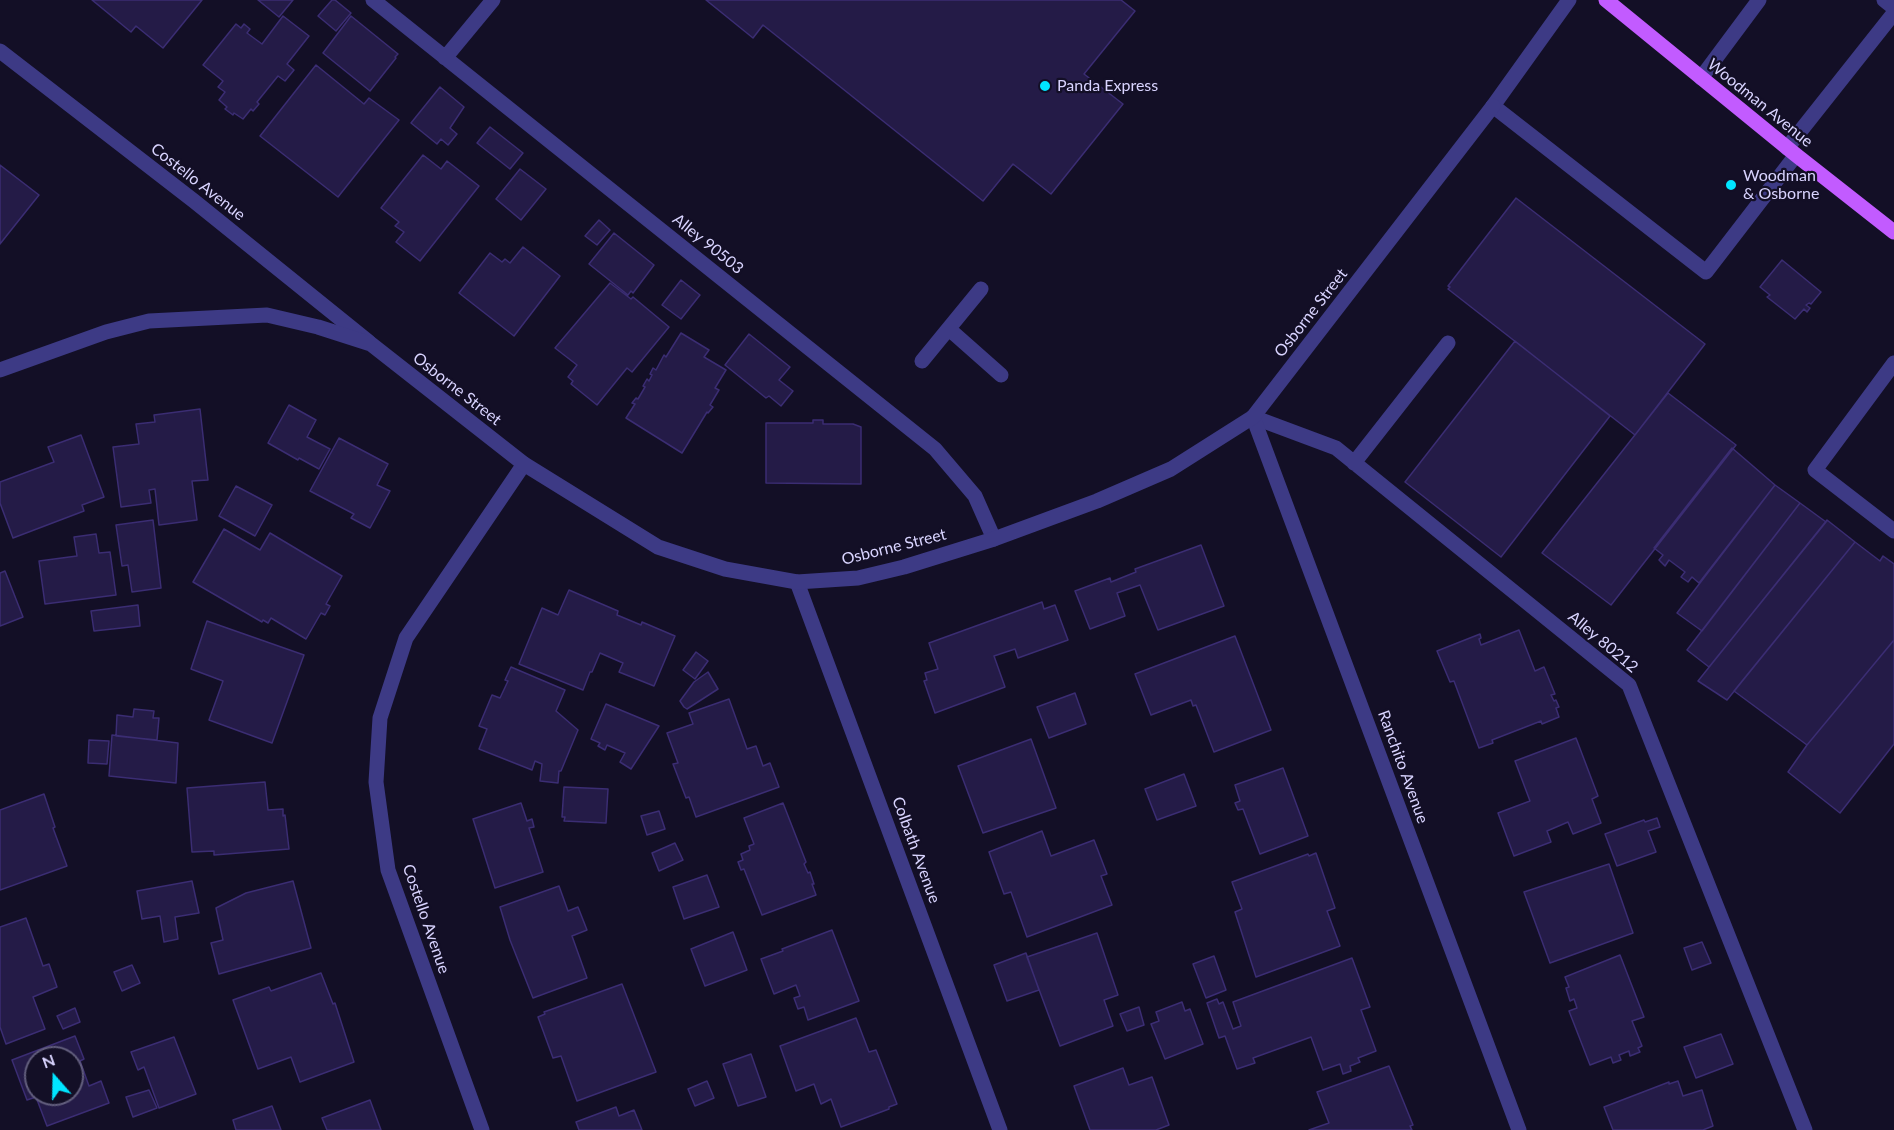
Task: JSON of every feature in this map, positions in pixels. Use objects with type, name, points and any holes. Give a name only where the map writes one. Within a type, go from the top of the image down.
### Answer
[{"type":"main road","name":"Woodman Avenue","points":[[1606,0],[1791,152],[1894,232]]},
{"type":"street","name":"Alley 90503","points":[[373,0],[935,449],[975,496],[994,539]]},
{"type":"street","points":[[446,58],[494,0]]},
{"type":"street","name":"Osborne Street","points":[[0,370],[106,332],[149,321],[267,315],[318,327],[371,344],[524,464],[658,547],[724,569],[797,582],[858,578],[904,567],[994,539],[1097,501],[1171,469],[1253,417],[1493,106],[1569,0]]},
{"type":"street","points":[[1701,78],[1759,0]]},
{"type":"street","points":[[1884,0],[1894,8]]},
{"type":"street","points":[[1493,106],[1706,272],[1894,12]]},
{"type":"street","name":"Costello Avenue","points":[[0,51],[194,201],[371,344]]},
{"type":"street","points":[[922,361],[981,289]]},
{"type":"street","points":[[949,329],[1001,375]]},
{"type":"street","points":[[1354,463],[1448,343]]},
{"type":"street","points":[[1894,363],[1815,470],[1894,531]]},
{"type":"street","name":"Alley 80212","points":[[1253,417],[1336,448],[1629,685],[1805,1130]]},
{"type":"street","name":"Ranchito Avenue","points":[[1253,417],[1518,1130]]},
{"type":"street","name":"Costello Avenue","points":[[482,1130],[388,870],[376,782],[380,718],[406,638],[524,464]]},
{"type":"street","name":"Colbath Avenue","points":[[797,582],[1000,1130]]},
{"type":"building","points":[[92,0],[202,0],[163,48],[136,26],[131,32]]},
{"type":"building","points":[[258,0],[293,0],[279,17]]},
{"type":"building","points":[[332,0],[351,13],[336,31],[318,16]]},
{"type":"building","points":[[706,0],[1121,0],[1135,11],[1084,74],[1123,104],[1051,194],[1013,164],[983,201],[763,25],[753,38]]},
{"type":"building","points":[[283,16],[309,36],[287,64],[294,70],[285,81],[278,76],[257,102],[259,104],[253,111],[251,109],[243,119],[234,113],[233,115],[219,100],[225,92],[218,87],[223,81],[203,65],[236,24],[241,28],[244,24],[250,29],[247,33],[262,44]]},
{"type":"building","points":[[351,16],[398,54],[370,91],[323,53]]},
{"type":"building","points":[[316,65],[364,104],[369,98],[399,120],[338,197],[260,136]]},
{"type":"building","points":[[440,87],[464,107],[450,128],[457,134],[448,145],[441,139],[437,144],[411,123]]},
{"type":"building","points":[[490,127],[523,153],[510,169],[477,143]]},
{"type":"building","points":[[423,155],[441,169],[447,161],[479,186],[420,261],[396,242],[404,232],[395,226],[399,222],[381,208]]},
{"type":"building","points":[[0,165],[39,195],[0,244]]},
{"type":"building","points":[[520,169],[546,189],[521,220],[496,199]]},
{"type":"building","points":[[1516,198],[1705,344],[1635,435],[1448,289]]},
{"type":"building","points":[[599,220],[610,230],[597,245],[585,236]]},
{"type":"building","points":[[614,233],[654,265],[633,293],[631,291],[628,295],[589,264]]},
{"type":"building","points":[[523,247],[560,276],[514,336],[459,293],[490,253],[502,262],[505,259],[510,263]]},
{"type":"building","points":[[1782,260],[1821,292],[1811,304],[1806,305],[1810,308],[1807,312],[1804,309],[1795,319],[1767,297],[1770,295],[1760,287]]},
{"type":"building","points":[[681,280],[700,295],[681,319],[662,305]]},
{"type":"building","points":[[610,283],[631,299],[633,297],[669,327],[632,372],[627,368],[597,405],[571,384],[573,381],[568,377],[577,365],[555,348]]},
{"type":"building","points":[[681,333],[709,350],[704,357],[726,370],[715,388],[719,390],[710,405],[713,407],[707,412],[682,453],[626,418],[635,404],[632,403],[636,398],[638,399],[645,387],[643,386],[647,379],[649,381],[653,368],[656,370]]},
{"type":"building","points":[[749,334],[790,367],[779,380],[793,391],[781,406],[769,396],[766,398],[725,365]]},
{"type":"building","points":[[1515,341],[1610,416],[1501,557],[1405,482]]},
{"type":"building","points":[[1668,393],[1736,445],[1611,605],[1542,553]]},
{"type":"building","points":[[289,405],[316,420],[307,437],[330,449],[319,469],[268,443]]},
{"type":"building","points":[[200,409],[208,480],[192,481],[197,520],[159,525],[155,489],[149,490],[151,503],[121,507],[113,447],[139,444],[136,424],[155,422],[154,415]]},
{"type":"building","points":[[813,420],[823,420],[823,424],[853,424],[861,427],[861,484],[766,483],[766,423],[813,423]]},
{"type":"building","points":[[81,435],[104,497],[82,505],[84,511],[13,538],[0,503],[0,482],[54,462],[48,447]]},
{"type":"building","points":[[339,438],[388,464],[377,485],[390,491],[370,528],[351,518],[354,514],[310,491]]},
{"type":"building","points":[[1732,448],[1775,485],[1699,583],[1692,577],[1688,582],[1681,577],[1685,572],[1669,560],[1665,566],[1659,560],[1663,555],[1654,548]]},
{"type":"building","points":[[1775,485],[1800,503],[1702,631],[1677,613]]},
{"type":"building","points":[[236,486],[272,505],[255,536],[219,516]]},
{"type":"building","points":[[1800,503],[1826,522],[1709,667],[1687,650]]},
{"type":"building","points":[[153,520],[161,588],[132,592],[128,565],[122,566],[116,525]]},
{"type":"building","points":[[1827,520],[1855,542],[1727,700],[1698,681]]},
{"type":"building","points":[[224,529],[260,550],[270,533],[342,576],[326,604],[330,606],[325,615],[321,613],[306,639],[271,618],[268,623],[263,620],[262,622],[193,582]]},
{"type":"building","points":[[96,534],[99,553],[110,552],[116,595],[45,604],[39,561],[77,556],[74,537]]},
{"type":"building","points":[[1855,542],[1880,561],[1883,556],[1894,564],[1894,640],[1807,745],[1734,691]]},
{"type":"building","points":[[1201,545],[1224,606],[1158,630],[1140,585],[1117,593],[1125,616],[1090,629],[1075,591],[1110,578],[1111,582],[1136,572],[1135,569]]},
{"type":"building","points":[[5,571],[23,617],[0,626],[0,573]]},
{"type":"building","points":[[569,590],[618,611],[617,615],[641,625],[642,622],[675,636],[654,686],[619,672],[623,663],[600,653],[583,690],[519,664],[542,608],[558,615]]},
{"type":"building","points":[[1042,602],[1044,609],[1055,605],[1068,640],[1018,658],[1015,649],[994,656],[1005,687],[935,713],[924,681],[927,680],[925,673],[938,669],[929,643]]},
{"type":"building","points":[[138,605],[140,626],[94,631],[91,611]]},
{"type":"building","points":[[207,621],[304,655],[272,743],[209,720],[223,681],[191,669]]},
{"type":"building","points":[[1519,630],[1535,671],[1544,667],[1555,694],[1551,695],[1559,707],[1556,708],[1559,717],[1542,724],[1541,721],[1492,740],[1493,743],[1479,748],[1454,681],[1450,682],[1437,651],[1480,634],[1481,645]]},
{"type":"building","points":[[1235,636],[1271,730],[1214,752],[1196,705],[1193,706],[1191,700],[1151,715],[1135,674]]},
{"type":"building","points":[[1894,640],[1894,744],[1840,813],[1788,772],[1807,745]]},
{"type":"building","points":[[696,652],[708,661],[695,679],[683,670]]},
{"type":"building","points":[[511,667],[565,690],[556,711],[578,730],[561,771],[559,771],[558,783],[540,781],[542,764],[535,761],[532,770],[479,749],[487,729],[479,726],[492,695],[500,698],[508,681],[505,680]]},
{"type":"building","points":[[708,672],[718,689],[687,709],[680,701],[694,682]]},
{"type":"building","points":[[1075,693],[1086,724],[1049,738],[1037,707]]},
{"type":"building","points":[[729,699],[747,749],[756,746],[763,766],[770,763],[779,787],[696,817],[673,764],[678,763],[667,733],[693,724],[689,713]]},
{"type":"building","points":[[606,704],[659,726],[631,769],[620,762],[625,753],[607,745],[605,750],[598,746],[600,743],[591,739]]},
{"type":"building","points":[[134,709],[154,711],[153,718],[159,718],[157,740],[116,736],[117,715],[133,717]]},
{"type":"building","points":[[112,735],[178,743],[176,783],[109,776]]},
{"type":"building","points":[[1576,738],[1598,796],[1592,799],[1601,823],[1573,834],[1568,822],[1547,831],[1551,842],[1514,856],[1498,813],[1530,801],[1515,761]]},
{"type":"building","points":[[1031,739],[1056,808],[983,833],[958,766]]},
{"type":"building","points":[[89,740],[109,741],[107,764],[88,763]]},
{"type":"building","points":[[1283,768],[1308,836],[1260,854],[1243,809],[1238,810],[1235,803],[1240,801],[1235,785]]},
{"type":"building","points":[[1184,774],[1196,806],[1157,820],[1145,789]]},
{"type":"building","points":[[265,782],[268,810],[283,809],[289,849],[214,855],[214,851],[192,852],[187,788]]},
{"type":"building","points":[[564,787],[608,789],[606,823],[564,821],[565,817],[562,817]]},
{"type":"building","points":[[44,794],[67,866],[0,890],[0,810]]},
{"type":"building","points":[[521,803],[527,821],[532,819],[534,827],[529,828],[543,872],[495,888],[473,819]]},
{"type":"building","points":[[783,803],[806,862],[804,864],[808,873],[810,872],[816,895],[762,915],[744,869],[741,870],[738,862],[743,860],[741,854],[750,850],[749,846],[754,844],[744,818]]},
{"type":"building","points":[[659,811],[665,829],[647,835],[641,816]]},
{"type":"building","points":[[1657,818],[1660,827],[1648,831],[1656,852],[1617,866],[1605,834],[1644,820],[1645,822]]},
{"type":"building","points":[[1042,831],[1051,856],[1094,840],[1107,874],[1101,876],[1112,905],[1027,937],[1011,892],[1004,894],[989,852]]},
{"type":"building","points":[[675,843],[683,860],[659,871],[652,853]]},
{"type":"building","points":[[1316,853],[1335,908],[1327,911],[1340,946],[1256,977],[1235,912],[1242,909],[1232,882]]},
{"type":"building","points":[[1609,864],[1633,933],[1550,963],[1524,892]]},
{"type":"building","points":[[707,875],[719,907],[684,919],[673,887]]},
{"type":"building","points":[[192,881],[199,913],[175,917],[178,939],[164,942],[160,916],[142,919],[137,891]]},
{"type":"building","points":[[293,881],[311,948],[219,974],[211,943],[223,940],[216,908],[246,893]]},
{"type":"building","points":[[559,886],[568,911],[578,907],[587,930],[572,936],[587,978],[533,998],[510,940],[500,907]]},
{"type":"building","points":[[26,918],[43,966],[49,964],[57,987],[33,997],[45,1029],[6,1044],[0,1027],[0,927]]},
{"type":"building","points":[[832,930],[859,1001],[808,1020],[804,1007],[798,1009],[794,998],[800,996],[796,985],[774,994],[761,959]]},
{"type":"building","points":[[733,932],[747,970],[705,986],[691,949]]},
{"type":"building","points":[[1097,933],[1118,995],[1104,1000],[1113,1026],[1060,1046],[1027,957]]},
{"type":"building","points":[[1702,942],[1711,963],[1692,970],[1684,948]]},
{"type":"building","points":[[1026,953],[1039,990],[1007,1001],[994,965]]},
{"type":"building","points":[[1620,955],[1644,1017],[1632,1021],[1642,1046],[1638,1048],[1640,1052],[1630,1056],[1629,1051],[1619,1055],[1621,1060],[1613,1063],[1611,1057],[1590,1065],[1569,1011],[1577,1008],[1574,999],[1570,1001],[1566,988],[1569,987],[1565,977]]},
{"type":"building","points":[[1214,956],[1226,990],[1206,998],[1193,964]]},
{"type":"building","points":[[1352,958],[1370,1007],[1361,1010],[1376,1051],[1358,1058],[1360,1062],[1350,1066],[1351,1071],[1343,1074],[1340,1064],[1323,1070],[1311,1037],[1253,1058],[1255,1063],[1237,1069],[1225,1036],[1219,1038],[1207,1003],[1217,999],[1219,1004],[1223,1002],[1233,1029],[1241,1026],[1233,1002]]},
{"type":"building","points":[[132,965],[140,983],[122,991],[114,972]]},
{"type":"building","points":[[321,973],[333,1004],[335,1003],[354,1062],[300,1082],[291,1057],[258,1069],[233,1000],[269,987],[271,991]]},
{"type":"building","points":[[622,984],[656,1072],[577,1101],[561,1056],[553,1058],[538,1017],[545,1014],[544,1012]]},
{"type":"building","points":[[1182,1002],[1185,1011],[1190,1009],[1203,1044],[1165,1059],[1151,1024],[1159,1021],[1156,1012]]},
{"type":"building","points":[[1139,1007],[1144,1025],[1127,1031],[1120,1014]]},
{"type":"building","points":[[75,1008],[80,1022],[63,1029],[57,1016]]},
{"type":"building","points":[[856,1018],[869,1052],[876,1050],[897,1104],[841,1127],[831,1099],[821,1104],[814,1084],[796,1091],[780,1046]]},
{"type":"building","points":[[1721,1034],[1733,1064],[1696,1078],[1684,1047]]},
{"type":"building","points":[[75,1036],[79,1046],[49,1046]]},
{"type":"building","points":[[174,1037],[196,1094],[159,1108],[144,1067],[138,1070],[131,1052]]},
{"type":"building","points":[[751,1054],[766,1097],[738,1106],[723,1064]]},
{"type":"building","points":[[24,1055],[24,1092],[12,1060]]},
{"type":"building","points":[[1389,1066],[1413,1125],[1410,1126],[1412,1130],[1309,1130],[1329,1123],[1317,1092]]},
{"type":"building","points":[[1123,1068],[1129,1085],[1152,1077],[1169,1125],[1156,1130],[1090,1130],[1074,1086]]},
{"type":"building","points":[[84,1072],[89,1086],[101,1081],[109,1103],[47,1126],[39,1106],[84,1106]]},
{"type":"building","points":[[707,1081],[714,1098],[695,1106],[688,1089]]},
{"type":"building","points":[[1678,1081],[1683,1096],[1702,1090],[1713,1126],[1703,1130],[1613,1130],[1604,1107],[1669,1082],[1669,1084]]},
{"type":"building","points":[[149,1090],[157,1108],[133,1117],[126,1097]]},
{"type":"building","points":[[370,1100],[381,1130],[327,1130],[322,1118]]},
{"type":"building","points":[[272,1106],[281,1130],[236,1130],[233,1120]]},
{"type":"building","points":[[616,1107],[619,1116],[634,1110],[642,1130],[579,1130],[576,1122]]},
{"type":"place","name":"Panda Express","points":[[1045,86]]},
{"type":"place","name":"Woodman & Osborne","points":[[1731,185]]}]
